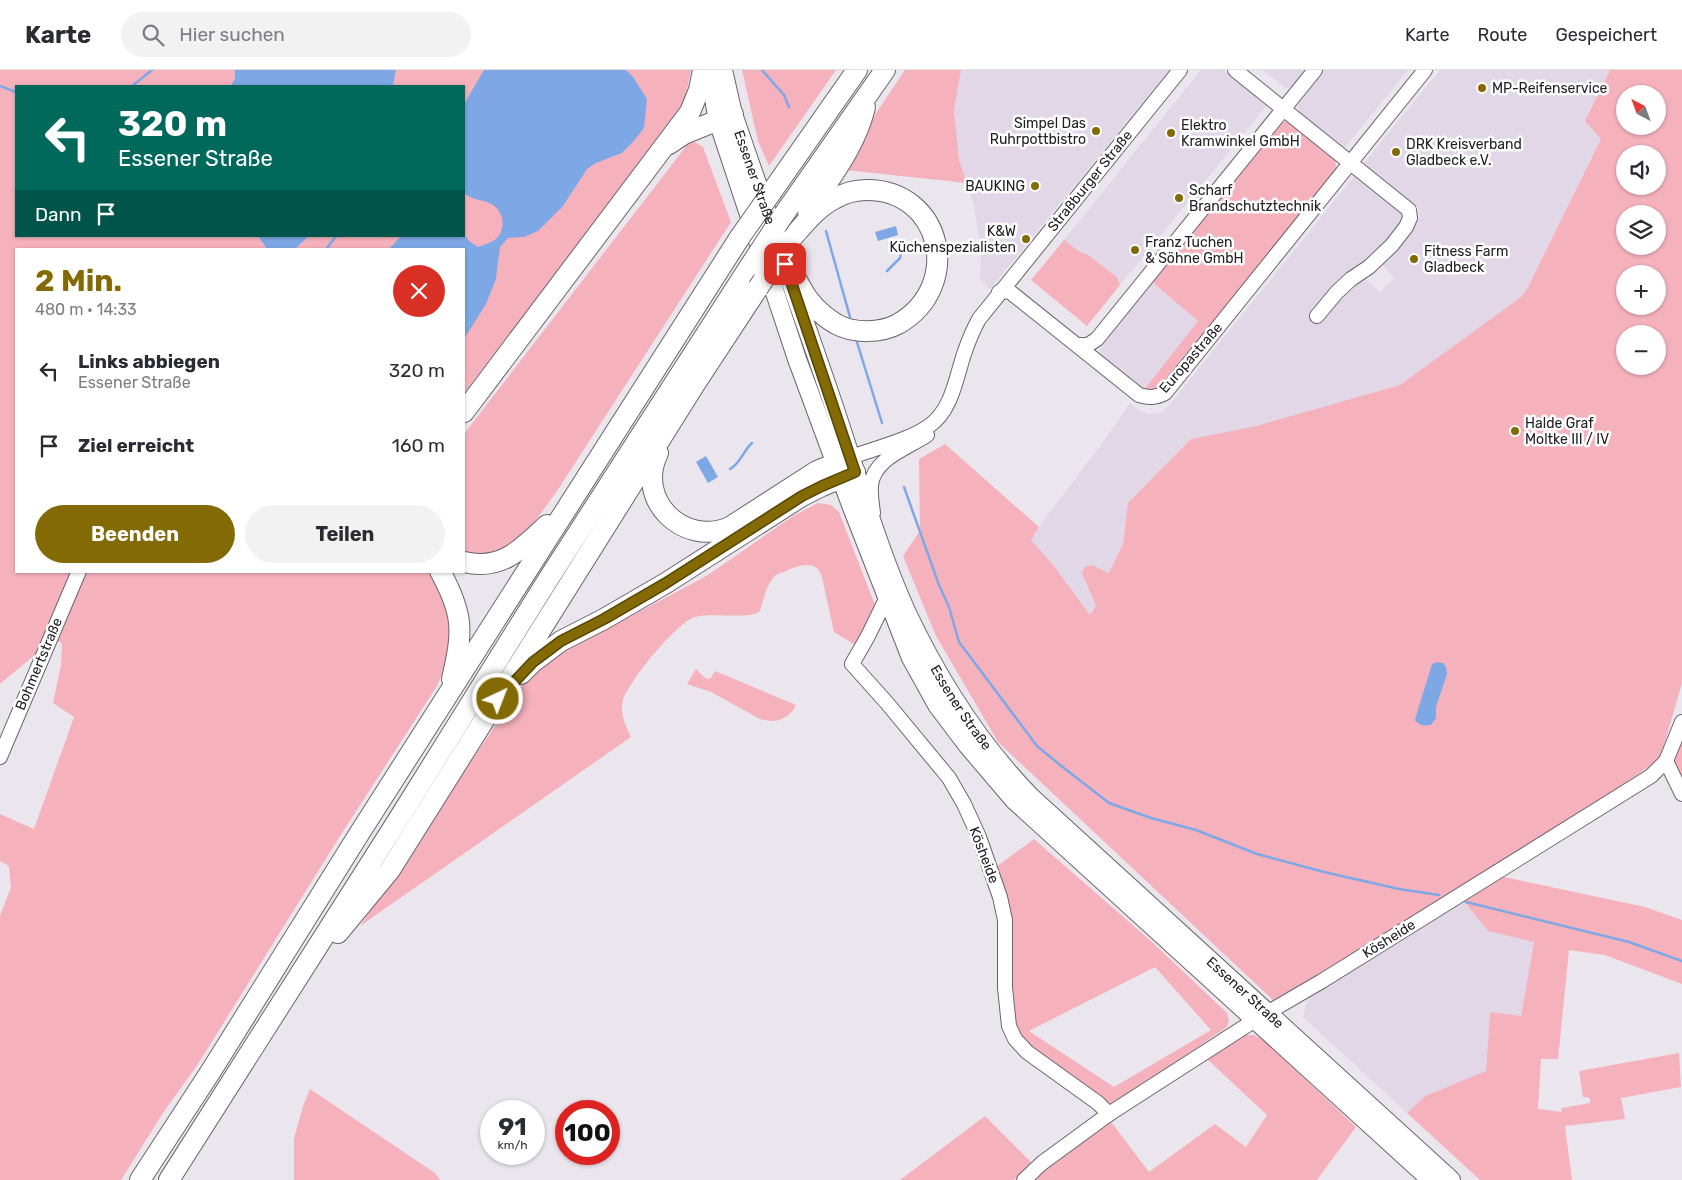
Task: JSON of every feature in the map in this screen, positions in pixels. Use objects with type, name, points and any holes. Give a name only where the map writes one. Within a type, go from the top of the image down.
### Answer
[{"type":"highway","points":[[465,411],[690,112],[699,90],[703,70]]},
{"type":"highway","points":[[140,1180],[740,237],[857,70]]},
{"type":"highway","points":[[169,1180],[549,578],[750,266],[885,70]]},
{"type":"highway","points":[[297,979],[390,870],[694,384],[851,146],[861,123],[868,93]]},
{"type":"highway","points":[[690,112],[698,109],[722,115]]},
{"type":"highway","points":[[665,147],[684,134],[722,115]]},
{"type":"highway","points":[[785,264],[793,272],[806,298],[815,308],[838,325],[860,331],[876,331],[892,327],[907,319],[927,298],[936,280],[938,258],[934,236],[930,227],[910,204],[894,194],[860,190],[847,192],[834,198],[816,212],[790,240]]},
{"type":"highway","points":[[694,384],[694,392],[660,449],[652,469],[653,491],[656,498],[662,508],[678,524],[698,531],[718,531],[730,526],[796,483],[846,468]]},
{"type":"highway","points":[[498,699],[533,662],[561,641],[604,619],[666,583],[780,509],[822,486],[846,468]]},
{"type":"highway","points":[[465,562],[490,564],[506,559],[533,538],[570,503]]},
{"type":"highway","points":[[441,573],[452,592],[461,633],[459,651],[448,697]]},
{"type":"main road","name":"Essener Straße","points":[[709,70],[791,340],[846,468],[875,529],[902,601],[951,695],[999,763],[1032,798],[1431,1180]]},
{"type":"main road","name":"Essener Straße","points":[[724,70],[722,115],[785,264],[887,597],[911,658],[937,705],[968,746],[1014,800],[1216,983],[1261,1016],[1451,1180]]},
{"type":"street","name":"Straßburger Straße","points":[[999,292],[1180,70]]},
{"type":"street","points":[[1235,70],[1409,210],[1410,218],[1406,227],[1392,245],[1369,267],[1351,279],[1317,316]]},
{"type":"street","points":[[1076,345],[1088,345],[1097,339],[1315,70]]},
{"type":"street","name":"Europastraße","points":[[999,292],[1009,291],[1139,395],[1146,398],[1156,397],[1165,393],[1425,70]]},
{"type":"street","points":[[846,468],[930,425],[942,413],[950,398],[971,335],[979,318],[999,292]]},
{"type":"street","points":[[846,468],[889,457],[933,432],[944,420],[954,401],[957,377]]},
{"type":"street","points":[[875,529],[871,484],[878,468],[889,457]]},
{"type":"street","name":"Bohmertstraße","points":[[0,757],[77,573]]},
{"type":"street","name":"Kösheide","points":[[887,597],[852,664],[949,778],[964,804],[979,837],[1000,897],[1005,920],[1005,988],[1008,1026],[1015,1039],[1027,1052],[1098,1103],[1109,1114]]},
{"type":"street","points":[[1682,722],[1666,761],[1682,794]]},
{"type":"street","name":"Kösheide","points":[[1024,1180],[1049,1158],[1109,1114],[1261,1016],[1322,982],[1474,885],[1634,787],[1651,776],[1666,761]]},
{"type":"shaded area","points":[[0,70],[235,70],[235,79],[231,85],[15,85],[15,237],[259,237],[266,248],[15,248],[15,573],[434,573],[453,622],[452,651],[437,686],[340,836],[198,1064],[163,1113],[121,1180],[0,1180],[0,916],[11,887],[9,866],[0,861],[0,814],[34,829],[74,717],[53,703],[61,665],[62,643],[57,641],[37,653],[0,684]]},
{"type":"shaded area","points":[[396,70],[691,70],[684,104],[465,393],[465,248],[296,248],[308,237],[465,237],[465,85],[393,85]]},
{"type":"shaded area","points":[[742,70],[836,70],[769,166],[758,141]]},
{"type":"shaded area","points":[[905,70],[961,70],[954,110],[959,160],[967,183],[845,170],[872,119]]},
{"type":"shaded area","name":"BAUKING","points":[[961,70],[1169,70],[990,289],[980,279],[981,250],[974,205],[959,160],[954,110]]},
{"type":"shaded area","points":[[1201,70],[1223,70],[1232,77],[1234,76],[1267,105],[1120,285],[1117,277],[1064,240]]},
{"type":"shaded area","points":[[1262,70],[1306,70],[1294,86],[1286,88]]},
{"type":"shaded area","points":[[1324,70],[1408,70],[1345,147],[1301,116],[1298,108],[1298,103]]},
{"type":"shaded area","points":[[1440,70],[1610,70],[1585,121],[1601,139],[1527,289],[1521,297],[1400,385],[1256,426],[1191,439],[1128,503],[1123,544],[1109,573],[1099,568],[1087,586],[1096,606],[1090,615],[1054,566],[1031,540],[1130,403],[1148,414],[1160,413],[1167,408],[1355,175],[1404,212],[1403,221],[1395,233],[1368,256],[1356,270],[1380,292],[1394,278],[1384,267],[1383,263],[1416,222],[1419,217],[1419,210],[1417,206],[1409,202],[1367,168],[1364,163]]},
{"type":"shaded area","points":[[1610,70],[1682,70],[1682,683],[1660,759],[1572,820],[1274,1001],[998,742],[936,636],[903,556],[920,531],[919,459],[945,444],[1039,527],[1031,540],[1054,566],[1090,615],[1096,606],[1082,573],[1085,567],[1092,565],[1109,573],[1123,544],[1128,503],[1191,439],[1256,426],[1400,385],[1521,297],[1527,289],[1601,139],[1585,121]]},
{"type":"shaded area","points":[[1287,121],[1335,159],[1334,175],[1162,386],[1157,390],[1143,391],[1198,321],[1152,282],[1281,123]]},
{"type":"shaded area","points":[[691,140],[703,147],[731,222],[557,491],[531,527],[508,546],[471,559],[465,556],[465,433]]},
{"type":"shaded area","points":[[1064,240],[1117,277],[1120,285],[1087,326],[1031,280]]},
{"type":"shaded area","points":[[1152,282],[1198,321],[1143,391],[1100,356],[1100,351],[1101,344]]},
{"type":"shaded area","points":[[818,503],[831,505],[839,512],[875,605],[857,646],[834,632],[820,571],[807,565],[796,567],[774,577],[767,590],[760,611],[755,614],[740,616],[711,615],[695,617],[687,621],[654,653],[627,691],[623,700],[622,710],[631,737],[360,926],[524,683],[547,661],[708,575],[793,516]]},
{"type":"shaded area","points":[[696,669],[705,678],[710,679],[715,671],[796,705],[790,714],[781,719],[771,721],[760,719],[711,692],[687,684]]},
{"type":"shaded area","points":[[1682,737],[1682,778],[1673,758]]},
{"type":"shaded area","points":[[1034,839],[1152,942],[1227,1013],[1229,1021],[1227,1027],[1114,1104],[1104,1101],[1056,1067],[1015,1034],[996,867]],"holes":[[[1155,967],[1211,1030],[1114,1087],[1029,1031]]]},
{"type":"shaded area","points":[[1504,877],[1645,907],[1682,920],[1682,984],[1605,955],[1569,950],[1558,1059],[1541,1059],[1538,1109],[1561,1112],[1562,1108],[1590,1103],[1590,1098],[1583,1097],[1579,1071],[1679,1053],[1681,1087],[1621,1098],[1625,1119],[1565,1126],[1572,1180],[1480,1180],[1407,1113],[1425,1096],[1486,1071],[1490,1012],[1521,1016],[1534,942],[1488,931],[1462,899]]},
{"type":"shaded area","points":[[1462,899],[1488,931],[1534,942],[1521,1016],[1490,1012],[1486,1071],[1425,1096],[1407,1113],[1303,1017],[1308,998]]},
{"type":"shaded area","points":[[1243,1035],[1254,1035],[1265,1041],[1356,1127],[1317,1180],[1030,1180],[1109,1119],[1149,1172],[1215,1124],[1246,1147],[1267,1115],[1207,1059]]},
{"type":"shaded area","points":[[310,1089],[435,1173],[440,1180],[294,1180],[294,1138]]},
{"type":"shaded area","points":[[985,1116],[1032,1163],[1014,1180],[900,1180]]},
{"type":"water","points":[[235,70],[396,70],[393,85],[231,85],[235,79]]},
{"type":"water","points":[[484,70],[626,70],[633,77],[647,99],[644,128],[633,142],[622,153],[596,163],[587,169],[563,206],[538,231],[524,237],[508,238],[500,247],[496,279],[486,304],[465,337],[465,248],[390,248],[400,237],[465,237],[465,235],[469,241],[478,247],[496,239],[502,230],[501,214],[494,206],[465,194],[465,102]]},
{"type":"water","points":[[896,226],[898,235],[878,241],[875,232]]},
{"type":"water","points":[[259,237],[308,237],[296,248],[266,248]]},
{"type":"water","points":[[706,456],[718,477],[708,483],[696,462]]},
{"type":"water","points":[[1437,662],[1443,663],[1447,674],[1436,707],[1436,718],[1431,725],[1422,725],[1415,720],[1432,664]]},
{"type":"waterway","points":[[133,85],[152,70]]},
{"type":"waterway","points":[[762,70],[784,95],[789,107]]},
{"type":"waterway","points":[[0,86],[15,92]]},
{"type":"waterway","points":[[826,231],[850,317]]},
{"type":"waterway","points":[[327,248],[335,237]]},
{"type":"waterway","points":[[887,271],[900,258],[902,248]]},
{"type":"waterway","points":[[856,339],[882,423]]},
{"type":"waterway","points":[[730,469],[737,464],[752,443]]},
{"type":"waterway","points":[[904,487],[939,585],[949,607],[959,642],[1037,746],[1109,803],[1151,818],[1196,830],[1257,854],[1399,889],[1439,895]]},
{"type":"waterway","points":[[1466,902],[1629,942],[1682,961]]},
{"type":"place","name":"MP-Reifenservice","points":[[1482,88]]},
{"type":"place","name":"Simpel Das Ruhrpottbistro","points":[[1096,131]]},
{"type":"place","name":"Elektro Kramwinkel GmbH","points":[[1171,133]]},
{"type":"place","name":"DRK Kreisverband Gladbeck e.V.","points":[[1396,152]]},
{"type":"place","name":"BAUKING","points":[[1035,186]]},
{"type":"place","name":"Scharf Brandschutztechnik","points":[[1179,198]]},
{"type":"place","name":"K&W Küchenspezialisten","points":[[1026,239]]},
{"type":"place","name":"Franz Tuchen & Söhne GmbH","points":[[1135,250]]},
{"type":"place","name":"Fitness Farm Gladbeck","points":[[1414,259]]},
{"type":"place","name":"Halde Graf Moltke III / IV","points":[[1515,431]]},
{"type":"route","points":[[498,699],[533,662],[561,641],[604,619],[666,583],[802,496],[855,472],[785,264]]}]
